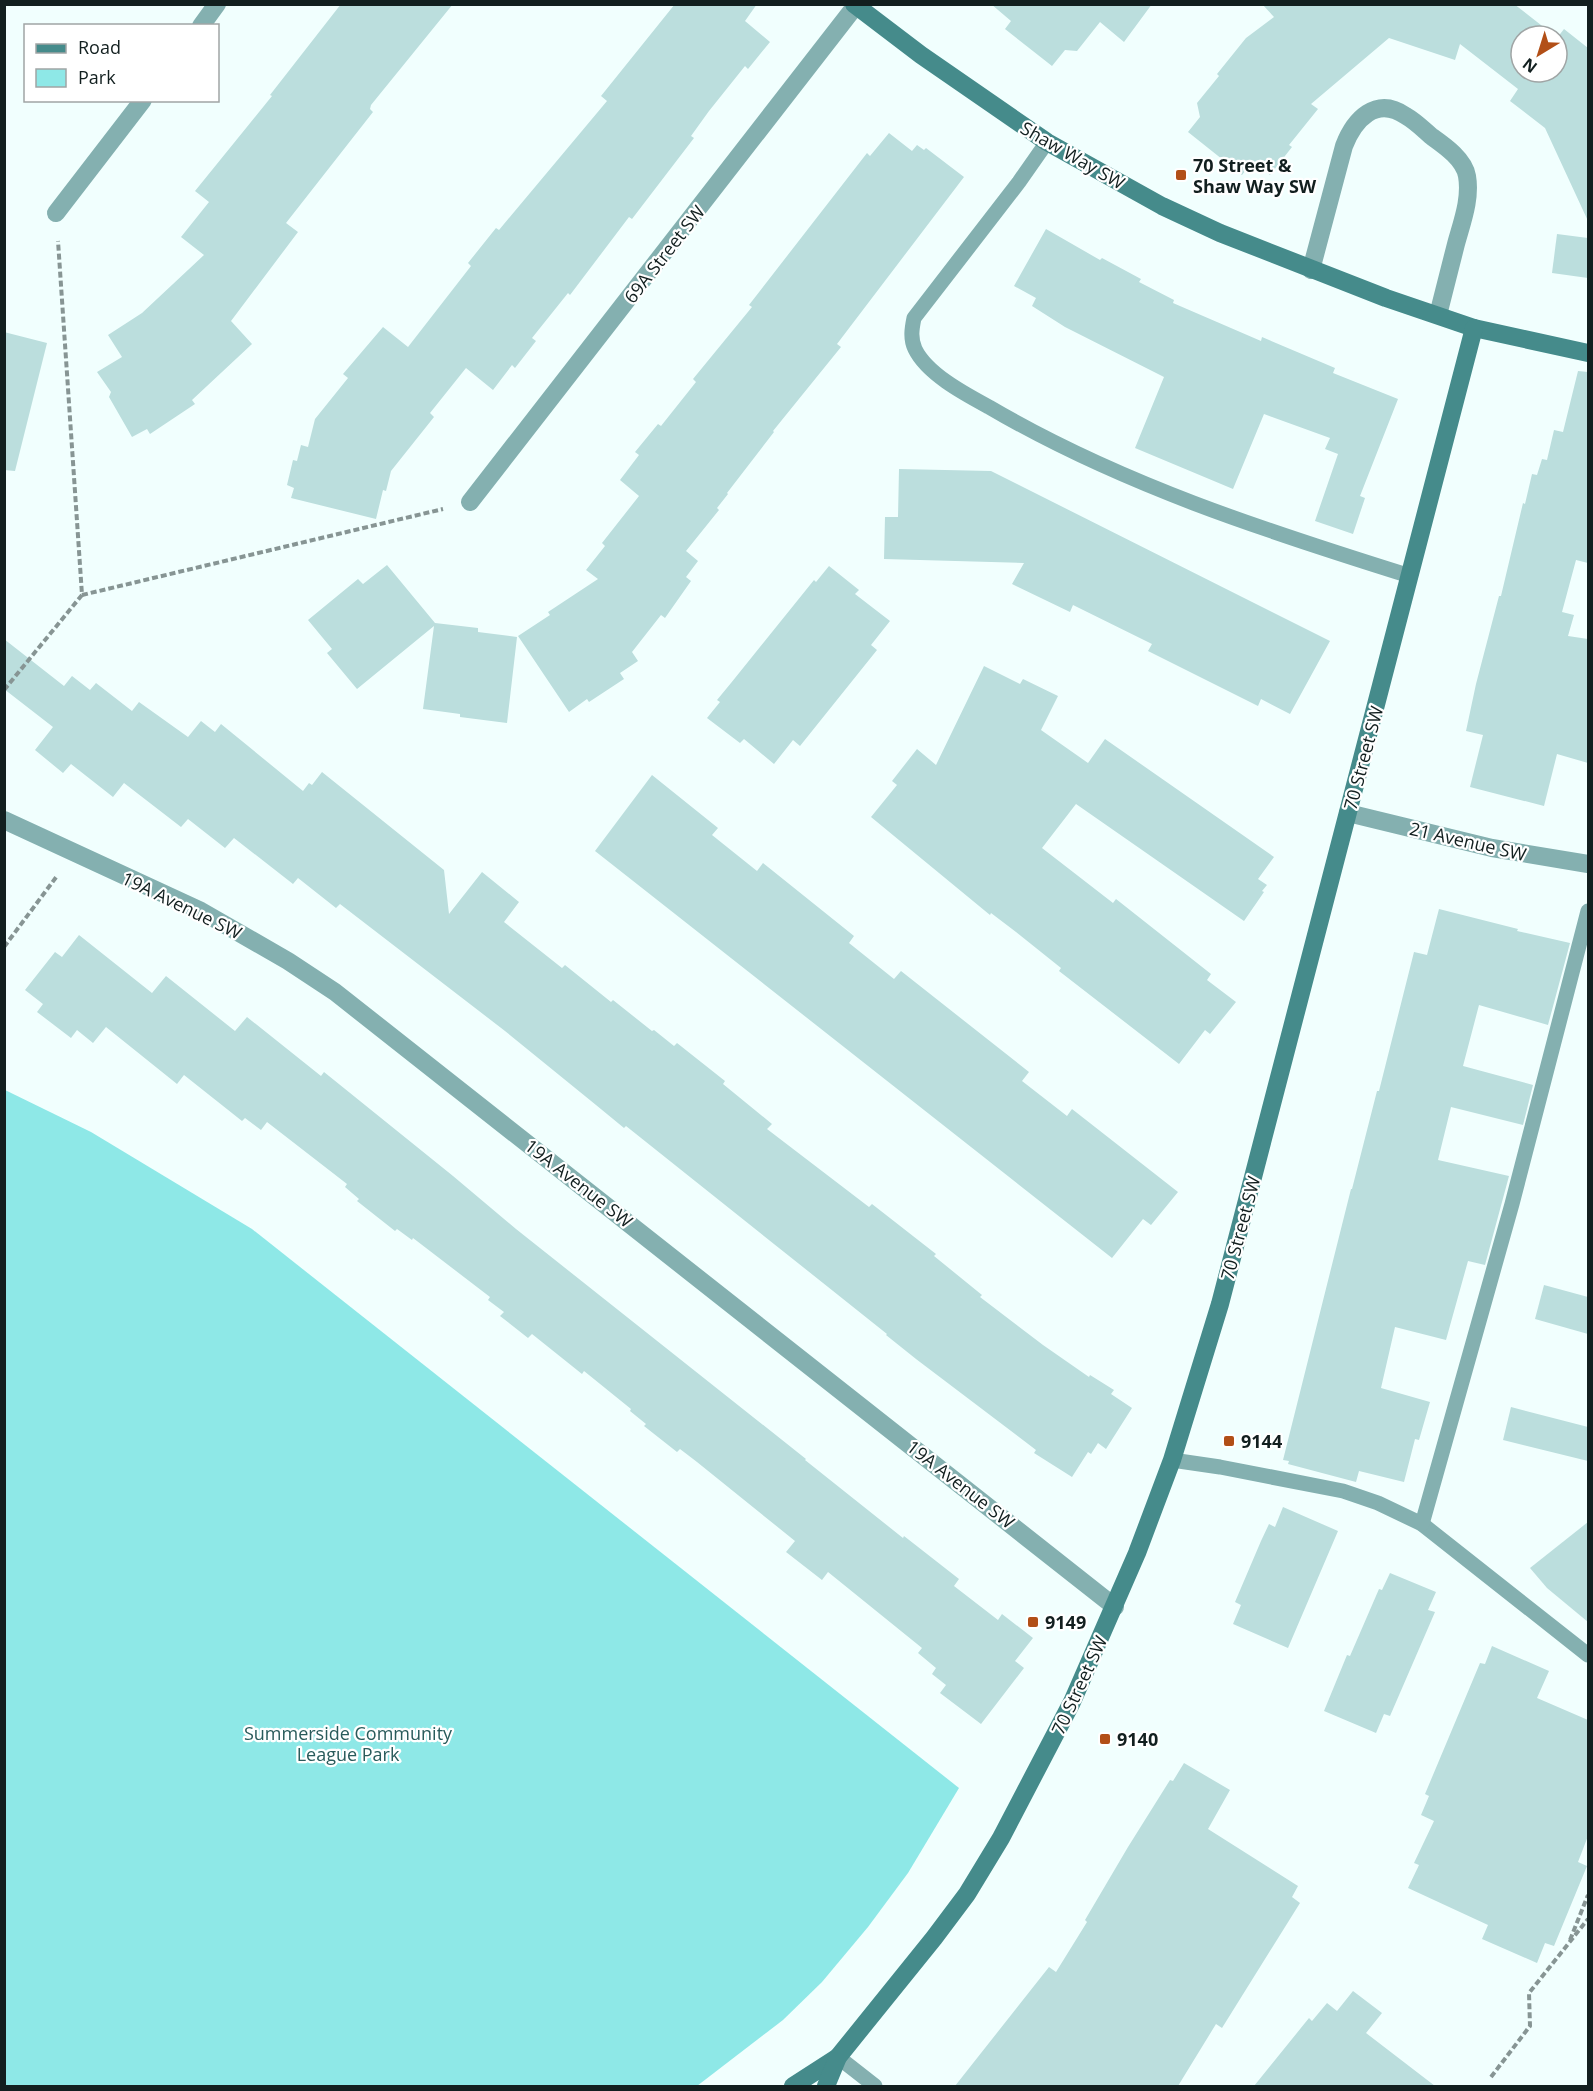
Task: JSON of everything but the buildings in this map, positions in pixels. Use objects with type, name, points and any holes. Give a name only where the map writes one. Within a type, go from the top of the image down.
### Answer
[{"type":"street","points":[[202,24],[217,4]]},
{"type":"street","name":"Shaw Way SW","points":[[856,5],[930,62],[1047,142],[1220,234],[1386,298],[1474,328],[1588,353]]},
{"type":"street","name":"69A Street SW","points":[[470,502],[856,5]]},
{"type":"street","points":[[56,213],[141,102]]},
{"type":"street","points":[[1311,270],[1344,146],[1350,132],[1358,120],[1369,112],[1380,109],[1405,114],[1446,147],[1460,161],[1467,173],[1466,206],[1438,315]]},
{"type":"street","name":"70 Street SW","points":[[826,2086],[838,2057],[934,1938],[967,1894],[995,1848],[1072,1702],[1115,1606],[1172,1460],[1220,1304],[1474,328]]},
{"type":"street","name":"21 Avenue SW","points":[[1348,813],[1492,848],[1588,864]]},
{"type":"street","name":"19A Avenue SW","points":[[4,820],[201,911],[288,961],[335,992],[1115,1606]]},
{"type":"street","name":"70 Street SW","points":[[793,2086],[838,2057]]},
{"type":"lane","points":[[1047,142],[1020,182],[914,318],[911,335],[915,349],[928,367],[957,389],[1010,420],[1094,461],[1187,502],[1265,530],[1410,576]]},
{"type":"lane","points":[[1422,1524],[1512,1204],[1588,911]]},
{"type":"lane","points":[[1172,1460],[1244,1471],[1343,1491],[1378,1503],[1422,1524],[1588,1655]]},
{"type":"lane","points":[[838,2057],[875,2086]]},
{"type":"path","points":[[56,213],[82,594]]},
{"type":"path","points":[[4,690],[82,594],[470,502]]},
{"type":"path","points":[[4,947],[57,876]]},
{"type":"path","points":[[1567,1947],[1588,1895]]},
{"type":"path","points":[[1491,2077],[1530,2026],[1529,1993],[1588,1919]]},
{"type":"green space","name":"Summerside Community League Park","points":[[5,1090],[91,1132],[252,1229],[959,1788],[908,1873],[868,1927],[822,1982],[783,2020],[697,2086],[5,2086]]},
{"type":"place","name":"70 Street & Shaw Way SW","points":[[1181,175]]},
{"type":"place","name":"9144","points":[[1229,1441]]},
{"type":"place","name":"9149","points":[[1033,1622]]},
{"type":"place","name":"9140","points":[[1105,1739]]}]
